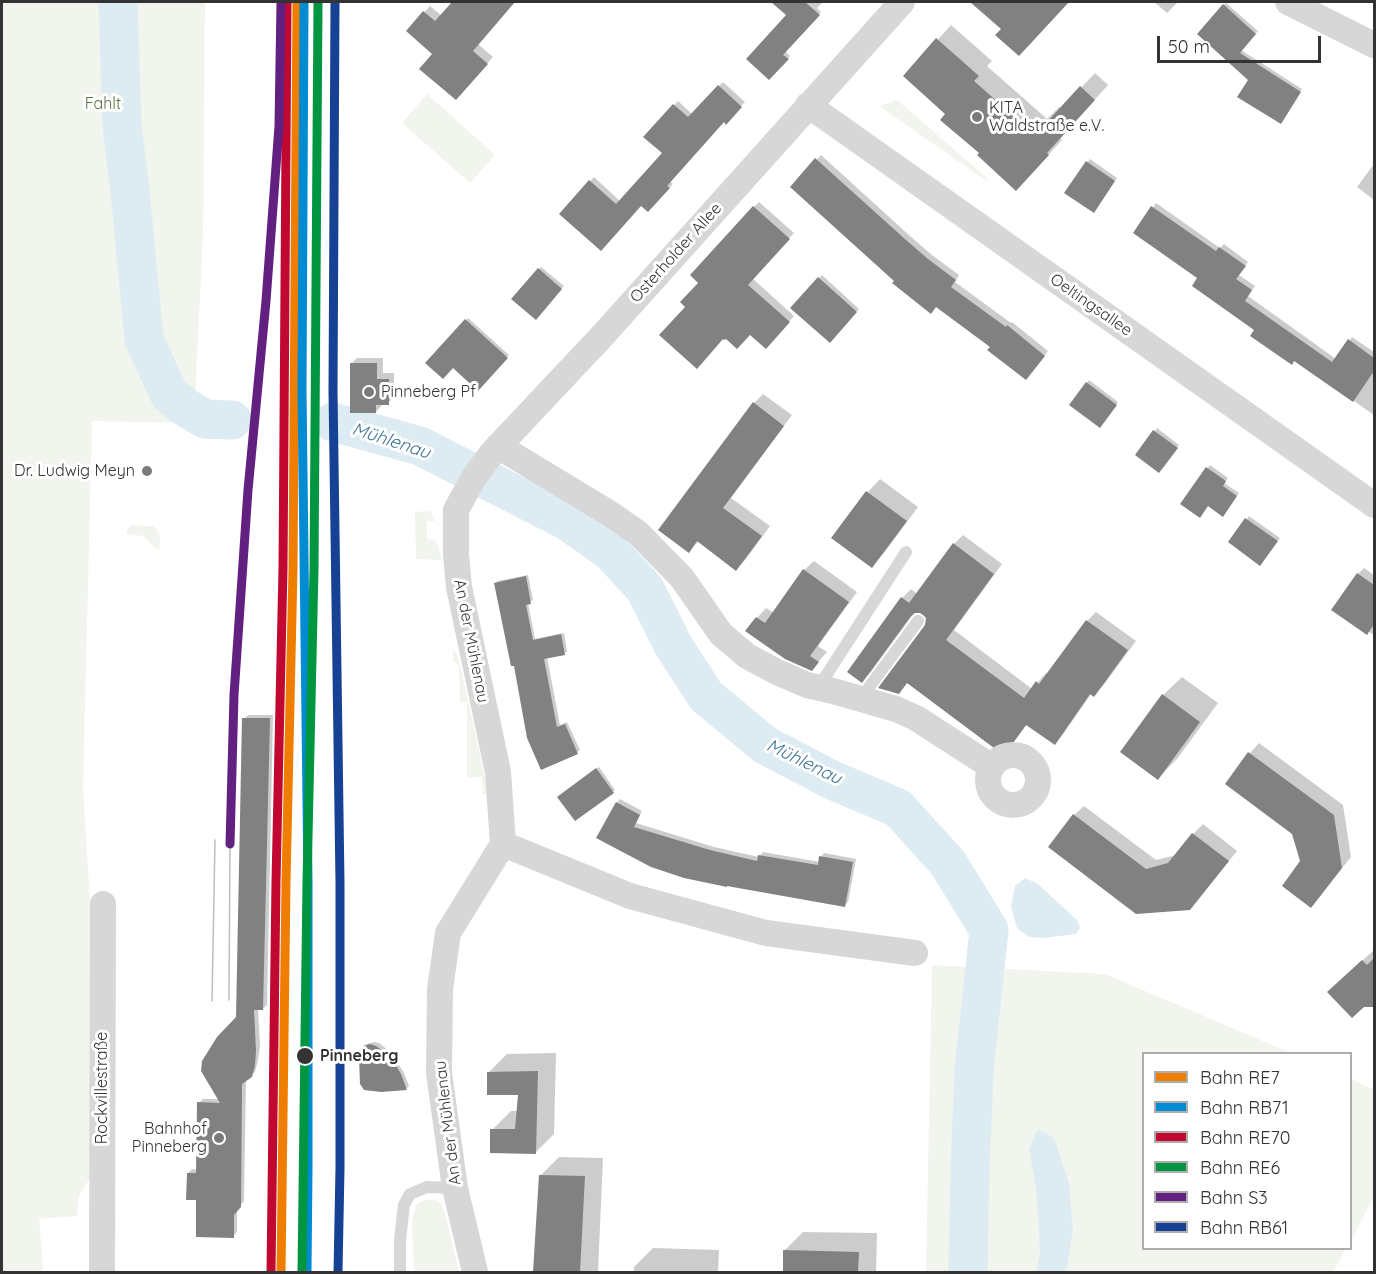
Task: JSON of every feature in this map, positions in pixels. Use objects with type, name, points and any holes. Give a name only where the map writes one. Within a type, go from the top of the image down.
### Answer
[{"type":"street","name":"Osterholder Allee","points":[[456,510],[473,479],[495,450],[603,335],[902,2]]},
{"type":"street","points":[[1288,2],[1374,45]]},
{"type":"street","name":"Oeltingsallee","points":[[808,105],[1374,505]]},
{"type":"street","points":[[495,450],[609,513],[638,533],[682,578],[721,634],[747,656],[807,685],[861,698],[916,718],[992,767]]},
{"type":"street","name":"An der Mühlenau","points":[[456,510],[459,587],[498,772],[503,844],[448,933],[440,989],[439,1073],[455,1188],[475,1272]]},
{"type":"street","points":[[503,844],[630,896],[766,933],[915,953]]},
{"type":"street","name":"Rockvillestraße","points":[[101,1272],[103,903]]},
{"type":"lane","points":[[818,688],[906,552]]},
{"type":"lane","points":[[861,698],[918,621]]},
{"type":"lane","points":[[400,1272],[400,1240],[404,1205],[410,1194],[427,1187],[455,1188]]},
{"type":"green space","name":"Fahlt","points":[[2,2],[205,2],[203,232],[194,423],[92,421],[83,787],[100,1163],[79,1195],[77,1216],[39,1219],[42,1272],[2,1272]]},
{"type":"green space","points":[[427,94],[495,155],[470,183],[402,123]]},
{"type":"green space","points":[[897,100],[987,178],[988,182],[879,106]]},
{"type":"green space","points":[[430,511],[435,521],[427,521],[427,539],[436,540],[442,560],[416,559],[415,512]]},
{"type":"green space","points":[[131,525],[153,526],[160,537],[159,551],[143,536],[127,534]]},
{"type":"green space","points":[[453,650],[458,656],[487,794],[483,794],[482,777],[467,777],[467,702],[460,702],[459,666],[453,661]]},
{"type":"green space","points":[[932,965],[1105,974],[1289,1052],[1142,1052],[1142,1250],[1345,1250],[1333,1272],[926,1272]]},
{"type":"green space","points":[[1352,1079],[1374,1090],[1374,1196],[1352,1239]]},
{"type":"green space","points":[[424,1200],[436,1200],[441,1204],[459,1272],[414,1272],[412,1221],[416,1205]]},
{"type":"shaded area","points":[[1025,878],[1038,884],[1077,920],[1080,928],[1076,934],[1043,938],[1029,937],[1017,928],[1011,907],[1015,886]]},
{"type":"shaded area","points":[[1038,1129],[1054,1138],[1069,1184],[1073,1231],[1066,1272],[1036,1272],[1040,1253],[1039,1227],[1036,1188],[1029,1149]]},
{"type":"building","points":[[452,2],[515,2],[473,51],[488,64],[456,100],[419,69],[432,54],[406,31],[423,11],[435,21]]},
{"type":"building","points":[[771,2],[805,2],[820,15],[783,55],[789,59],[769,80],[746,59],[786,15]]},
{"type":"building","points":[[970,2],[1069,2],[1019,56],[995,35],[1001,29]]},
{"type":"building","points":[[1223,4],[1256,34],[1240,53],[1301,92],[1281,124],[1237,97],[1248,80],[1197,34]]},
{"type":"building","points":[[936,38],[979,76],[974,81],[1033,133],[1044,120],[1047,122],[1080,86],[1095,100],[1016,191],[977,155],[979,153],[940,120],[945,114],[903,76]]},
{"type":"building","points":[[718,85],[742,107],[726,125],[724,122],[667,186],[670,188],[648,212],[641,206],[601,251],[559,214],[589,180],[616,204],[662,153],[643,137],[673,104],[688,117]]},
{"type":"building","points":[[815,158],[906,240],[956,280],[951,287],[1006,327],[1007,325],[1045,356],[1026,380],[987,350],[990,347],[936,307],[931,314],[892,283],[894,281],[790,187]]},
{"type":"building","points":[[1086,161],[1115,181],[1094,213],[1064,193]]},
{"type":"building","points":[[753,206],[790,239],[748,285],[790,322],[766,349],[750,335],[737,349],[723,339],[697,369],[659,335],[685,307],[680,302],[698,283],[690,275]]},
{"type":"building","points":[[1151,206],[1216,251],[1219,247],[1246,266],[1236,279],[1252,290],[1245,301],[1332,362],[1348,339],[1374,358],[1374,371],[1353,402],[1294,361],[1292,365],[1250,336],[1254,330],[1192,286],[1197,278],[1133,233]]},
{"type":"building","points":[[538,268],[562,289],[536,320],[511,299]]},
{"type":"building","points":[[818,277],[857,312],[830,343],[790,308]]},
{"type":"building","points":[[465,319],[508,358],[478,391],[453,368],[443,379],[425,363]]},
{"type":"building","name":"Pinneberg Pf","points":[[350,363],[377,363],[377,379],[389,379],[389,405],[376,405],[376,413],[350,413]]},
{"type":"building","points":[[1086,382],[1117,405],[1100,428],[1069,405]]},
{"type":"building","points":[[753,402],[784,426],[723,508],[762,536],[736,571],[697,541],[689,553],[658,530]]},
{"type":"building","points":[[1153,430],[1178,448],[1159,473],[1135,455]]},
{"type":"building","points":[[1206,467],[1226,481],[1223,486],[1237,496],[1223,517],[1208,506],[1200,518],[1180,504]]},
{"type":"building","points":[[866,491],[907,521],[872,568],[831,538]]},
{"type":"building","points":[[1245,518],[1278,541],[1260,566],[1228,542]]},
{"type":"building","points":[[953,543],[994,574],[946,640],[1024,698],[1036,681],[1039,684],[1086,620],[1128,650],[1094,697],[1090,694],[1055,745],[1026,725],[1008,750],[998,751],[907,683],[899,694],[878,688],[925,625],[926,618],[920,613],[911,616],[862,683],[847,672],[901,597],[909,603]]},
{"type":"building","points":[[803,569],[849,602],[810,656],[819,662],[812,671],[785,659],[745,631],[756,617],[765,623]]},
{"type":"building","points":[[1357,573],[1374,585],[1374,624],[1367,635],[1331,610]]},
{"type":"building","points":[[526,576],[531,604],[526,605],[533,640],[561,634],[565,655],[544,659],[557,727],[565,724],[578,754],[541,770],[527,738],[514,666],[511,666],[494,583]]},
{"type":"building","points":[[1162,694],[1200,722],[1158,780],[1120,752]]},
{"type":"building","points":[[242,718],[270,718],[263,1010],[254,1010],[255,1065],[252,1077],[242,1084],[241,1207],[234,1215],[234,1238],[196,1237],[196,1200],[186,1200],[187,1173],[196,1173],[197,1102],[220,1103],[201,1071],[202,1061],[217,1037],[236,1017]]},
{"type":"building","points":[[1248,752],[1334,815],[1342,868],[1311,908],[1282,886],[1300,861],[1292,834],[1225,784]]},
{"type":"building","points":[[596,768],[614,793],[575,821],[557,797]]},
{"type":"building","points":[[616,802],[640,815],[634,827],[710,850],[757,861],[758,855],[818,865],[819,856],[853,862],[845,907],[727,887],[684,878],[651,867],[596,838]]},
{"type":"building","points":[[1073,814],[1146,869],[1168,863],[1192,833],[1229,861],[1190,910],[1136,914],[1048,847]]},
{"type":"building","points":[[1374,958],[1374,1007],[1364,1007],[1352,1018],[1327,992],[1362,960],[1367,965]]},
{"type":"building","points":[[370,1044],[387,1054],[394,1062],[407,1090],[381,1092],[364,1090],[360,1084],[359,1058],[363,1046]]},
{"type":"building","points":[[538,1071],[536,1154],[490,1153],[490,1129],[515,1129],[518,1095],[487,1095],[487,1072]]},
{"type":"building","points":[[539,1175],[585,1176],[580,1272],[533,1272]]},
{"type":"building","points":[[783,1250],[859,1252],[858,1272],[783,1272]]},
{"type":"waterway","name":"Mühlenau","points":[[118,2],[122,126],[144,339],[169,394],[205,419],[232,420]]},
{"type":"waterway","name":"Mühlenau","points":[[333,422],[420,446],[567,521],[610,551],[645,589],[673,645],[706,696],[765,745],[832,780],[898,808],[948,863],[989,930],[974,1070],[968,1272]]},
{"type":"tram line","points":[[212,1001],[215,840]]},
{"type":"tram line","points":[[229,1000],[230,844]]},
{"type":"rail line","name":"S3","points":[[230,844],[234,695],[248,490],[266,301],[279,126],[281,2]]},
{"type":"rail line","name":"RE70","points":[[271,1272],[283,569],[287,2]]},
{"type":"rail line","name":"RE7","points":[[281,1272],[293,569],[297,2]]},
{"type":"rail line","name":"RB71","points":[[304,2],[302,391],[308,883],[307,1272]]},
{"type":"rail line","name":"RE6","points":[[302,1272],[314,569],[318,2]]},
{"type":"rail line","name":"RB61","points":[[335,2],[333,391],[340,883],[338,1272]]},
{"type":"place","name":"KITA Waldstraße e.V.","points":[[977,117]]},
{"type":"place","name":"Pinneberg Pf","points":[[369,392]]},
{"type":"place","name":"Dr. Ludwig Meyn","points":[[147,471]]},
{"type":"place","name":"Pinneberg","points":[[305,1056]]},
{"type":"place","name":"Bahnhof Pinneberg","points":[[219,1138]]}]
